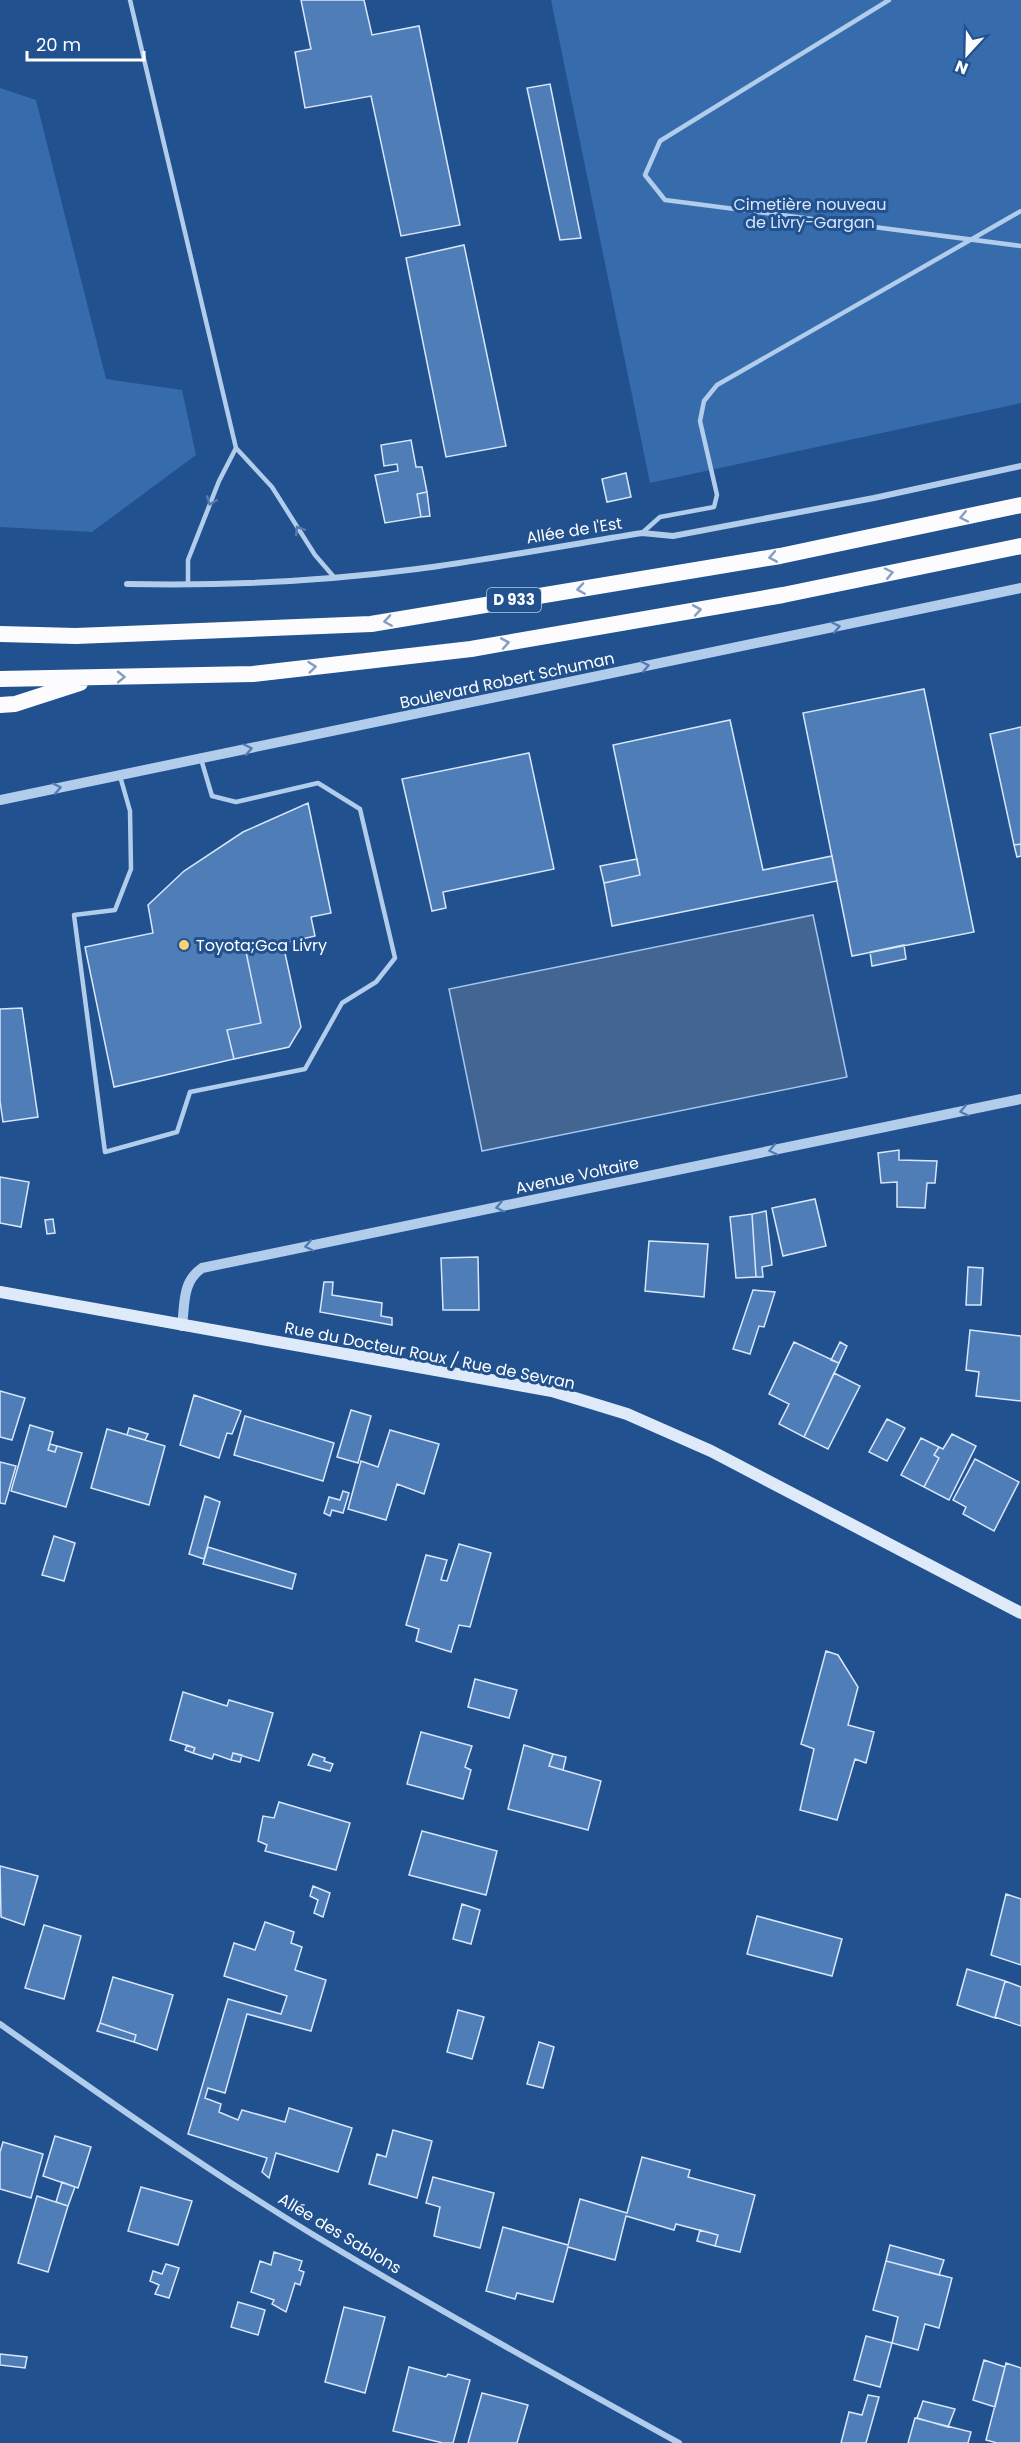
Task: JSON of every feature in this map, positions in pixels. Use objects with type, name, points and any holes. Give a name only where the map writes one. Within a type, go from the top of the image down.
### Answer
[{"type":"highway","name":"D 933","points":[[0,634],[76,636],[371,624],[780,556],[1021,505]]},
{"type":"highway","points":[[0,679],[254,674],[471,649],[783,595],[1021,546]]},
{"type":"highway","points":[[0,705],[15,705],[96,677]]},
{"type":"main road","name":"Rue du Docteur Roux / Rue de Sevran","points":[[0,1292],[552,1391],[627,1414],[711,1451],[1021,1613]]},
{"type":"street","name":"Allée de l'Est","points":[[127,584],[188,585],[417,569],[642,533],[673,536],[725,528],[1021,466]]},
{"type":"street","name":"Boulevard Robert Schuman","points":[[0,800],[1021,588]]},
{"type":"street","name":"Avenue Voltaire","points":[[182,1326],[186,1289],[191,1276],[202,1268],[1021,1099]]},
{"type":"street","name":"Allée des Sablons","points":[[0,2024],[142,2124],[312,2234],[679,2443]]},
{"type":"lane","points":[[130,0],[236,448],[272,487],[315,555],[334,576]]},
{"type":"lane","points":[[889,0],[660,141],[645,175],[665,200],[1021,246]]},
{"type":"lane","points":[[642,533],[660,517],[714,507],[717,495],[700,421],[704,401],[717,386],[1021,211]]},
{"type":"lane","points":[[188,585],[188,560],[219,481],[236,448]]},
{"type":"lane","points":[[120,775],[130,811],[131,869],[115,910],[74,915],[105,1152],[177,1132],[190,1092],[305,1069],[342,1003],[376,982],[395,958],[360,809],[318,783],[236,802],[213,796],[201,759]]},
{"type":"green space","name":"Cimetière nouveau de Livry-Gargan","points":[[551,0],[1021,0],[1021,403],[650,483]]},
{"type":"green space","points":[[0,88],[36,100],[106,379],[182,390],[196,455],[92,532],[0,527]]},
{"type":"shaded area","points":[[813,915],[847,1077],[482,1151],[449,989]]},
{"type":"building","points":[[301,0],[364,0],[372,35],[419,26],[460,225],[401,236],[371,96],[305,108],[295,52],[311,49]]},
{"type":"building","points":[[550,84],[581,238],[560,240],[527,88]]},
{"type":"building","points":[[464,245],[506,446],[446,457],[406,258]]},
{"type":"building","points":[[411,440],[416,467],[422,467],[427,492],[417,494],[421,517],[385,523],[375,475],[398,471],[397,464],[384,466],[381,445]]},
{"type":"building","points":[[626,473],[631,497],[607,502],[602,479]]},
{"type":"building","points":[[427,492],[430,516],[421,517],[417,494]]},
{"type":"building","points":[[924,689],[974,932],[852,956],[803,713]]},
{"type":"building","points":[[730,720],[763,870],[832,856],[837,881],[612,926],[604,883],[640,875],[613,745]]},
{"type":"building","points":[[1021,727],[1021,844],[1014,845],[990,734]]},
{"type":"building","points":[[529,753],[554,869],[443,892],[446,908],[432,911],[402,779]]},
{"type":"building","name":"Toyota;Gca Livry","points":[[308,803],[331,913],[311,917],[315,936],[246,952],[261,1023],[227,1030],[234,1059],[114,1087],[85,947],[153,933],[148,905],[184,871],[243,832]]},
{"type":"building","points":[[1021,844],[1021,856],[1017,857],[1014,845]]},
{"type":"building","points":[[637,859],[640,875],[604,883],[600,866]]},
{"type":"building","points":[[283,944],[301,1027],[289,1047],[234,1059],[227,1030],[261,1023],[246,952]]},
{"type":"building","points":[[904,945],[906,959],[872,966],[870,952]]},
{"type":"building","points":[[22,1008],[38,1117],[3,1122],[0,1101],[0,1009]]},
{"type":"building","points":[[899,1150],[899,1160],[937,1161],[935,1183],[927,1183],[925,1208],[897,1207],[897,1182],[881,1183],[878,1153]]},
{"type":"building","points":[[0,1177],[29,1182],[21,1227],[0,1223]]},
{"type":"building","points":[[815,1199],[826,1246],[783,1256],[772,1208]]},
{"type":"building","points":[[766,1211],[772,1265],[762,1267],[763,1277],[756,1277],[752,1214]]},
{"type":"building","points":[[752,1214],[756,1277],[736,1278],[730,1217]]},
{"type":"building","points":[[53,1219],[55,1233],[47,1234],[45,1220]]},
{"type":"building","points":[[649,1241],[708,1244],[704,1297],[645,1291]]},
{"type":"building","points":[[478,1257],[479,1310],[443,1310],[441,1258]]},
{"type":"building","points":[[968,1267],[983,1268],[981,1305],[966,1305]]},
{"type":"building","points":[[324,1282],[333,1282],[332,1295],[382,1303],[381,1316],[392,1318],[392,1325],[320,1312]]},
{"type":"building","points":[[753,1290],[775,1292],[764,1327],[759,1326],[750,1354],[733,1349]]},
{"type":"building","points":[[970,1330],[1021,1336],[1021,1401],[976,1396],[979,1372],[966,1370]]},
{"type":"building","points":[[794,1342],[839,1363],[804,1437],[779,1424],[789,1404],[769,1394]]},
{"type":"building","points":[[840,1342],[847,1346],[839,1363],[831,1360]]},
{"type":"building","points":[[834,1373],[860,1386],[828,1449],[804,1437]]},
{"type":"building","points":[[0,1391],[25,1398],[12,1440],[0,1437]]},
{"type":"building","points":[[194,1395],[241,1411],[232,1434],[227,1433],[219,1458],[180,1445]]},
{"type":"building","points":[[351,1410],[371,1416],[358,1463],[337,1457]]},
{"type":"building","points":[[245,1416],[334,1443],[323,1481],[234,1455]]},
{"type":"building","points":[[887,1419],[905,1428],[887,1461],[869,1452]]},
{"type":"building","points":[[30,1425],[53,1432],[48,1450],[55,1452],[57,1446],[82,1453],[66,1507],[11,1491]]},
{"type":"building","points":[[129,1428],[148,1434],[145,1440],[127,1435]]},
{"type":"building","points":[[107,1429],[165,1446],[149,1505],[91,1488]]},
{"type":"building","points":[[390,1430],[439,1444],[424,1494],[397,1484],[386,1520],[348,1509],[361,1461],[378,1467]]},
{"type":"building","points":[[952,1434],[976,1446],[949,1500],[924,1487],[939,1458],[934,1455],[939,1447],[943,1449]]},
{"type":"building","points":[[921,1438],[939,1447],[934,1455],[939,1458],[924,1487],[901,1475]]},
{"type":"building","points":[[50,1444],[57,1446],[55,1452],[48,1450]]},
{"type":"building","points":[[975,1459],[1019,1482],[994,1531],[963,1514],[966,1507],[953,1500]]},
{"type":"building","points":[[0,1462],[16,1466],[5,1504],[0,1503]]},
{"type":"building","points":[[343,1491],[349,1493],[343,1513],[332,1510],[330,1516],[324,1513],[329,1497],[340,1500]]},
{"type":"building","points":[[205,1496],[220,1502],[204,1559],[189,1554]]},
{"type":"building","points":[[54,1536],[75,1543],[64,1581],[42,1575]]},
{"type":"building","points":[[459,1544],[491,1553],[470,1627],[459,1625],[451,1652],[416,1641],[419,1629],[406,1625],[426,1555],[447,1560],[441,1580],[447,1581]]},
{"type":"building","points":[[208,1547],[296,1574],[292,1589],[203,1564]]},
{"type":"building","points":[[826,1651],[838,1655],[858,1687],[848,1725],[874,1732],[866,1763],[855,1759],[837,1820],[800,1810],[814,1749],[801,1744]]},
{"type":"building","points":[[475,1679],[517,1690],[509,1718],[468,1707]]},
{"type":"building","points":[[183,1692],[227,1706],[229,1700],[273,1713],[259,1761],[233,1753],[231,1760],[214,1754],[212,1759],[193,1753],[195,1748],[170,1740]]},
{"type":"building","points":[[421,1732],[472,1746],[465,1767],[471,1770],[463,1799],[407,1784]]},
{"type":"building","points":[[187,1745],[195,1748],[193,1753],[185,1750]]},
{"type":"building","points":[[524,1745],[553,1754],[549,1766],[601,1781],[588,1830],[508,1809]]},
{"type":"building","points":[[233,1753],[242,1755],[240,1762],[231,1760]]},
{"type":"building","points":[[313,1754],[333,1764],[330,1771],[308,1765]]},
{"type":"building","points":[[553,1754],[566,1757],[563,1770],[549,1766]]},
{"type":"building","points":[[279,1802],[350,1823],[336,1870],[265,1851],[267,1845],[258,1841],[263,1816],[274,1818]]},
{"type":"building","points":[[422,1831],[497,1851],[486,1895],[409,1875]]},
{"type":"building","points":[[0,1866],[38,1876],[24,1925],[1,1917]]},
{"type":"building","points":[[313,1886],[330,1893],[323,1917],[314,1913],[318,1900],[310,1896]]},
{"type":"building","points":[[1006,1894],[1021,1899],[1021,1965],[991,1955]]},
{"type":"building","points":[[462,1904],[480,1910],[471,1944],[453,1939]]},
{"type":"building","points":[[757,1916],[842,1939],[832,1976],[747,1954]]},
{"type":"building","points":[[265,1922],[294,1932],[291,1943],[302,1947],[295,1970],[326,1980],[311,2031],[247,2014],[225,2093],[208,2088],[205,2098],[221,2104],[219,2112],[238,2120],[242,2110],[285,2122],[289,2108],[352,2128],[338,2172],[276,2153],[269,2178],[262,2172],[267,2158],[188,2134],[228,1999],[281,2014],[287,1996],[224,1976],[234,1943],[255,1950]]},
{"type":"building","points":[[44,1925],[81,1936],[64,1999],[25,1988]]},
{"type":"building","points":[[967,1969],[1005,1981],[995,2018],[957,2005]]},
{"type":"building","points":[[113,1977],[173,1995],[157,2050],[134,2042],[136,2035],[100,2023]]},
{"type":"building","points":[[1005,1981],[1021,1987],[1021,2026],[995,2017]]},
{"type":"building","points":[[458,2010],[484,2017],[472,2059],[447,2052]]},
{"type":"building","points":[[100,2023],[136,2035],[134,2042],[97,2031]]},
{"type":"building","points":[[539,2042],[554,2047],[543,2088],[527,2084]]},
{"type":"building","points":[[393,2130],[432,2141],[417,2198],[369,2184],[377,2154],[386,2157]]},
{"type":"building","points":[[55,2136],[91,2147],[78,2188],[43,2176]]},
{"type":"building","points":[[3,2142],[43,2154],[31,2198],[0,2189],[0,2152]]},
{"type":"building","points":[[642,2157],[690,2170],[688,2177],[755,2195],[740,2252],[715,2246],[718,2235],[676,2224],[674,2230],[626,2216],[615,2260],[568,2247],[553,2302],[517,2293],[515,2299],[486,2291],[503,2227],[568,2245],[580,2199],[627,2213]]},
{"type":"building","points":[[433,2177],[494,2193],[480,2248],[434,2236],[440,2207],[426,2203]]},
{"type":"building","points":[[62,2182],[75,2187],[68,2206],[56,2202]]},
{"type":"building","points":[[141,2187],[192,2201],[178,2245],[128,2231]]},
{"type":"building","points":[[37,2196],[68,2206],[48,2272],[18,2263]]},
{"type":"building","points":[[700,2230],[718,2235],[715,2246],[697,2241]]},
{"type":"building","points":[[890,2245],[944,2260],[939,2275],[886,2261]]},
{"type":"building","points":[[274,2252],[302,2261],[299,2270],[304,2272],[300,2285],[295,2283],[286,2312],[272,2304],[274,2300],[251,2292],[260,2261],[271,2265]]},
{"type":"building","points":[[886,2261],[952,2278],[939,2328],[925,2324],[918,2350],[892,2343],[898,2317],[873,2310]]},
{"type":"building","points":[[166,2264],[179,2268],[169,2298],[155,2294],[159,2285],[150,2281],[153,2271],[162,2274]]},
{"type":"building","points":[[238,2302],[265,2310],[258,2335],[231,2327]]},
{"type":"building","points":[[344,2307],[385,2317],[365,2393],[325,2382]]},
{"type":"building","points":[[866,2336],[892,2343],[880,2387],[854,2380]]},
{"type":"building","points":[[0,2354],[27,2357],[25,2368],[0,2365]]},
{"type":"building","points":[[984,2360],[1005,2367],[995,2407],[973,2400]]},
{"type":"building","points":[[1006,2363],[1021,2368],[1021,2443],[997,2443],[986,2440]]},
{"type":"building","points":[[409,2367],[446,2377],[448,2374],[470,2380],[453,2443],[443,2443],[393,2431]]},
{"type":"building","points":[[482,2393],[528,2405],[517,2443],[468,2443]]},
{"type":"building","points":[[868,2395],[879,2397],[866,2443],[841,2443],[849,2412],[862,2415]]},
{"type":"building","points":[[923,2401],[955,2409],[948,2427],[917,2418]]},
{"type":"building","points":[[915,2418],[971,2432],[968,2443],[908,2443]]},
{"type":"place","name":"Toyota;Gca Livry","points":[[184,945]]}]
